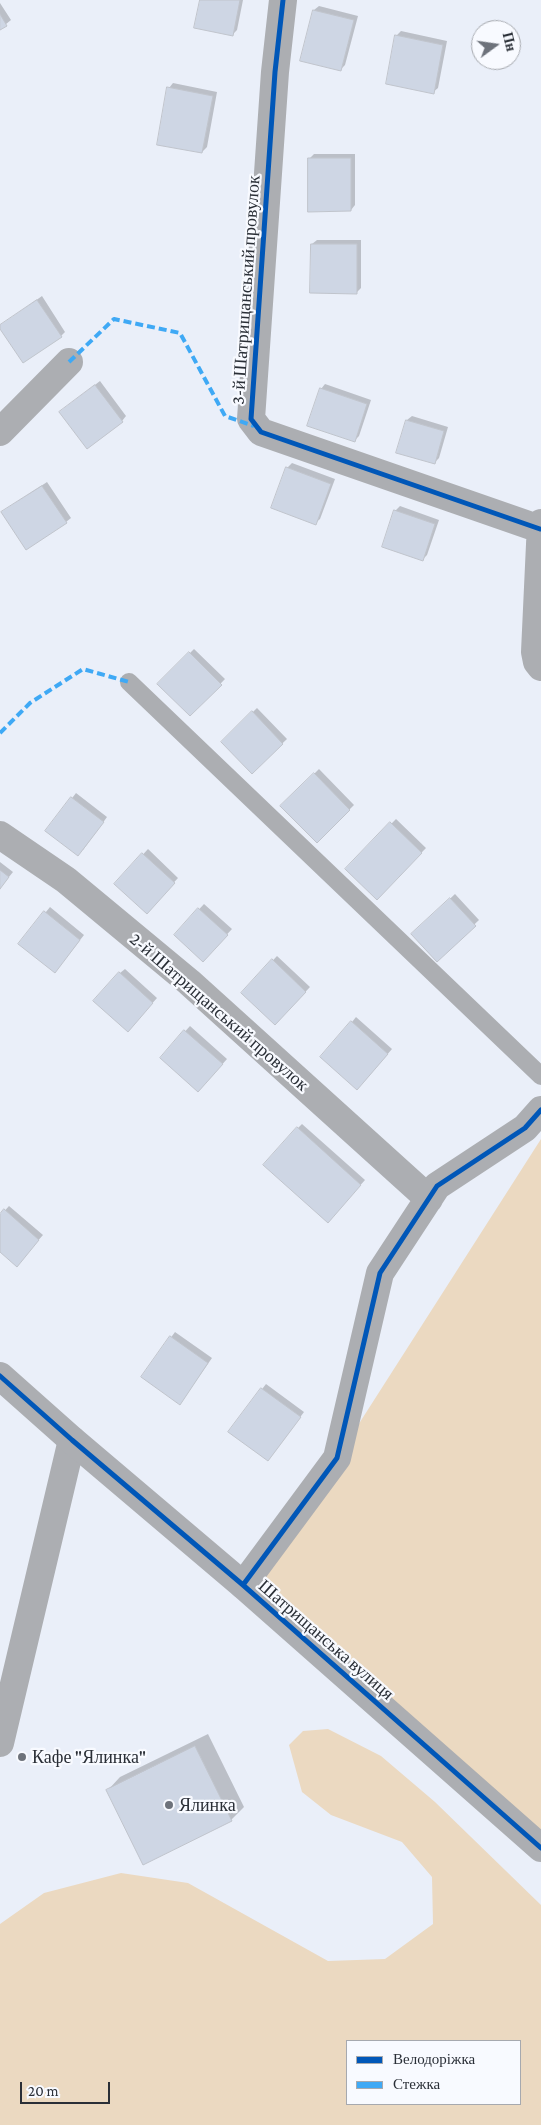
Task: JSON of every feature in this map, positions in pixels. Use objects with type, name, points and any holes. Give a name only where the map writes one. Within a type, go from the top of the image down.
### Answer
[{"type":"street","name":"3-й Шатрищанський провулок","points":[[283,0],[275,72],[251,420],[260,432],[541,526]]},
{"type":"street","points":[[0,432],[69,362]]},
{"type":"street","points":[[541,526],[535,652],[537,662],[541,667]]},
{"type":"street","name":"2-й Шатрищанський провулок","points":[[0,835],[66,880],[189,982],[429,1199]]},
{"type":"street","points":[[243,1585],[336,1458],[380,1273],[432,1192],[444,1181],[525,1128],[541,1110]]},
{"type":"street","name":"Шатрищанська вулиця","points":[[0,1376],[72,1440],[243,1585],[541,1848]]},
{"type":"street","points":[[0,1743],[72,1440]]},
{"type":"lane","points":[[129,682],[541,1076]]},
{"type":"shaded area","points":[[541,1139],[541,1848],[243,1585],[337,1458]]},
{"type":"shaded area","points":[[328,1729],[381,1756],[435,1802],[541,1905],[541,2125],[0,2125],[0,1924],[44,1893],[121,1873],[188,1883],[328,1961],[385,1959],[433,1924],[432,1877],[402,1842],[331,1815],[302,1792],[289,1745],[303,1731]]},
{"type":"building","points":[[200,0],[240,0],[233,36],[194,28]]},
{"type":"building","points":[[313,10],[354,20],[341,71],[300,61]]},
{"type":"building","points":[[0,14],[7,26],[0,30]]},
{"type":"building","points":[[395,35],[443,45],[434,94],[386,84]]},
{"type":"building","points":[[167,87],[213,96],[202,153],[157,145]]},
{"type":"building","points":[[308,158],[351,158],[351,211],[308,212]]},
{"type":"building","points":[[311,244],[357,244],[357,294],[310,293]]},
{"type":"building","points":[[37,300],[62,337],[23,363],[0,329],[0,325]]},
{"type":"building","points":[[95,385],[123,422],[87,449],[59,412]]},
{"type":"building","points":[[320,388],[367,404],[355,442],[307,426]]},
{"type":"building","points":[[406,420],[444,431],[435,464],[396,453]]},
{"type":"building","points":[[286,467],[331,484],[316,525],[271,508]]},
{"type":"building","points":[[42,486],[67,523],[26,550],[1,512]]},
{"type":"building","points":[[394,510],[435,524],[423,561],[382,547]]},
{"type":"building","points":[[189,652],[222,685],[190,716],[157,684]]},
{"type":"building","points":[[252,711],[283,744],[252,774],[221,742]]},
{"type":"building","points":[[314,773],[350,810],[317,843],[280,806]]},
{"type":"building","points":[[71,797],[104,822],[78,856],[45,831]]},
{"type":"building","points":[[390,822],[422,853],[377,900],[345,869]]},
{"type":"building","points":[[142,853],[175,883],[147,914],[114,884]]},
{"type":"building","points":[[0,870],[9,877],[0,889]]},
{"type":"building","points":[[450,898],[476,926],[437,962],[411,934]]},
{"type":"building","points":[[198,908],[228,935],[203,962],[174,935]]},
{"type":"building","points":[[44,911],[80,940],[55,973],[18,944]]},
{"type":"building","points":[[272,959],[306,992],[275,1025],[241,993]]},
{"type":"building","points":[[119,972],[153,1003],[128,1032],[93,1001]]},
{"type":"building","points":[[351,1021],[388,1054],[357,1090],[320,1057]]},
{"type":"building","points":[[184,1030],[223,1064],[198,1092],[160,1058]]},
{"type":"building","points":[[297,1127],[361,1185],[328,1223],[263,1165]]},
{"type":"building","points":[[4,1209],[39,1240],[17,1267],[0,1252],[0,1214]]},
{"type":"building","points":[[170,1336],[208,1363],[180,1405],[141,1377]]},
{"type":"building","points":[[261,1388],[301,1417],[268,1461],[228,1432]]},
{"type":"building","name":"Ялинка","points":[[195,1746],[232,1821],[143,1865],[106,1790]]},
{"type":"marked path","points":[[69,362],[114,319],[180,333],[225,416],[254,426]]},
{"type":"marked path","points":[[0,733],[30,703],[83,669],[129,682]]},
{"type":"cycle path","points":[[283,0],[275,72],[251,419],[261,432],[540,529]]},
{"type":"cycle path","points":[[243,1585],[337,1458],[380,1273],[437,1186],[525,1128],[541,1110]]},
{"type":"cycle path","points":[[0,1376],[72,1440],[243,1585],[541,1848]]},
{"type":"place","name":"Кафе \"Ялинка\"","points":[[22,1757]]},
{"type":"place","name":"Ялинка","points":[[169,1805]]}]
